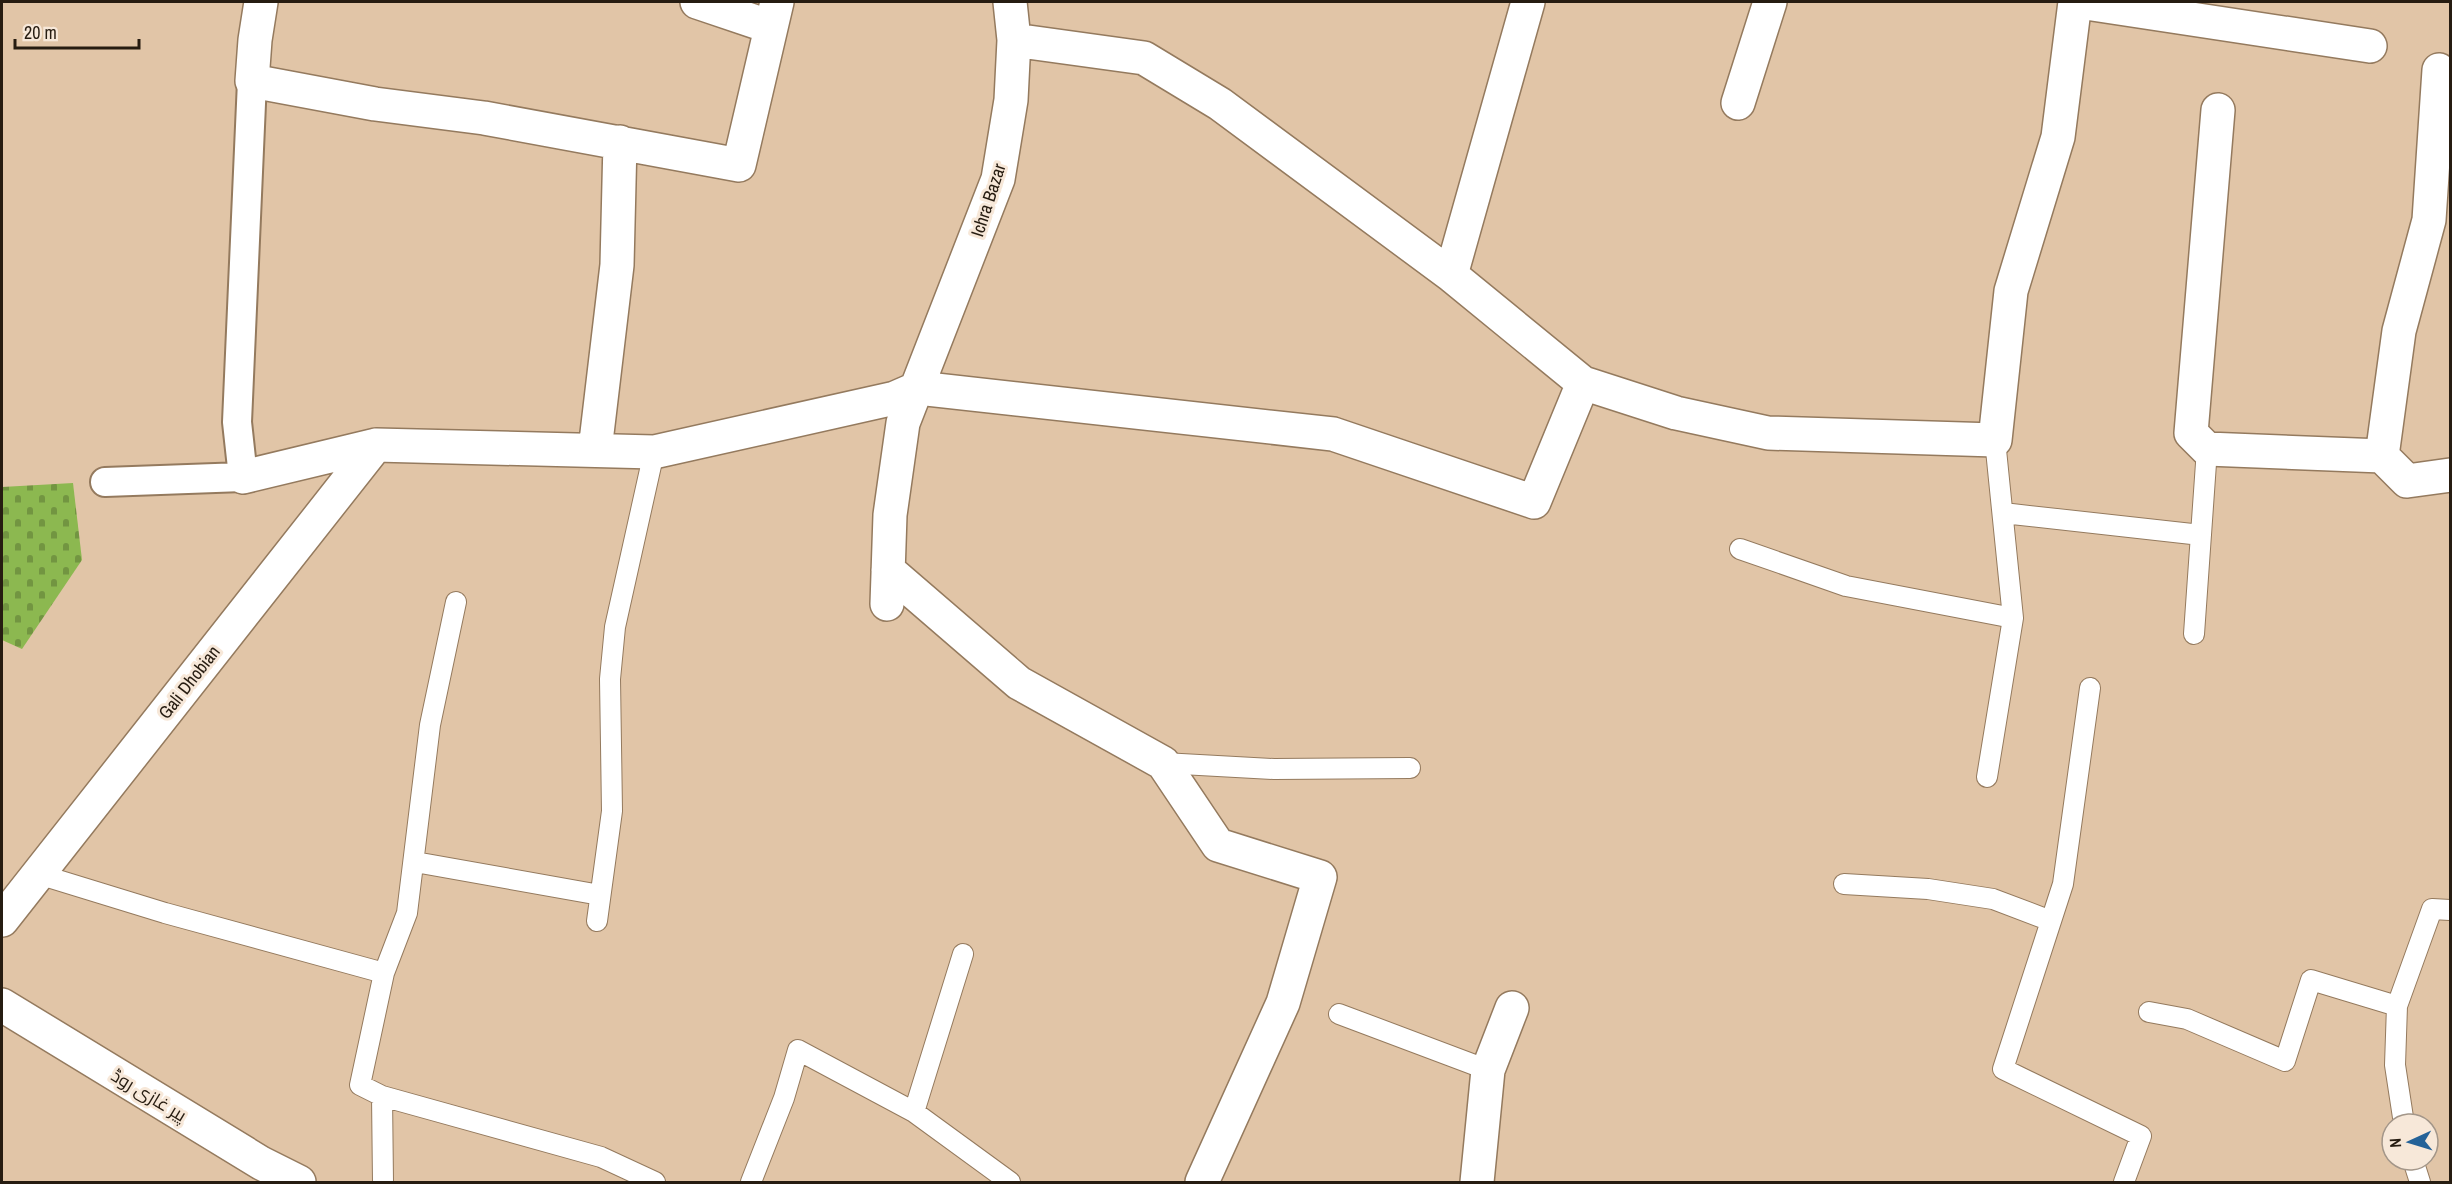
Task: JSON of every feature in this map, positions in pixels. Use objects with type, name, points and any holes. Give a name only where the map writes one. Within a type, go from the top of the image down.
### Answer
[{"type":"street","points":[[243,477],[237,422],[252,81],[261,2]]},
{"type":"street","points":[[252,81],[620,142],[739,165],[774,14],[697,2]]},
{"type":"street","name":"Ichra Bazar","points":[[887,604],[890,515],[903,423],[998,179],[1011,100],[1014,40],[1010,2]]},
{"type":"street","points":[[1451,275],[1528,2]]},
{"type":"street","points":[[1738,103],[1770,2]]},
{"type":"street","points":[[1014,40],[1144,58],[1220,104],[1451,275],[1583,384],[1676,413],[1768,433],[1995,440],[2011,291],[2058,137],[2077,2],[2370,46]]},
{"type":"street","points":[[2382,456],[2399,331],[2429,220],[2439,70]]},
{"type":"street","points":[[2218,110],[2191,433],[2207,449],[2382,456],[2407,481],[2451,475]]},
{"type":"street","points":[[595,450],[617,265],[620,142]]},
{"type":"street","points":[[105,482],[243,477],[376,445],[654,452],[895,398],[918,388],[1334,434],[1534,502],[1583,384]]},
{"type":"street","name":"Gali Dhobian","points":[[2,920],[376,445]]},
{"type":"street","points":[[888,570],[1019,683],[1163,763],[1218,845],[1320,878],[1283,1003],[1202,1182]]},
{"type":"street","name":"پیر غازی روڈ","points":[[2,1005],[261,1163],[299,1182]]},
{"type":"street","points":[[1477,1182],[1488,1070],[1512,1008]]},
{"type":"lane","points":[[1987,777],[2013,618],[1995,440]]},
{"type":"lane","points":[[2194,634],[2207,449]]},
{"type":"lane","points":[[597,921],[612,812],[610,679],[615,627],[654,452]]},
{"type":"lane","points":[[2003,513],[2201,536]]},
{"type":"lane","points":[[1740,549],[1846,586],[2013,618]]},
{"type":"lane","points":[[456,602],[430,725],[407,913],[384,973],[360,1085],[382,1096],[601,1157],[655,1182]]},
{"type":"lane","points":[[2090,688],[2063,884],[2003,1069],[2141,1136],[2124,1182]]},
{"type":"lane","points":[[1163,763],[1274,769],[1410,768]]},
{"type":"lane","points":[[415,862],[600,895]]},
{"type":"lane","points":[[38,874],[165,913],[384,973]]},
{"type":"lane","points":[[1844,884],[1928,889],[1993,899],[2051,921]]},
{"type":"lane","points":[[2402,1112],[2395,1065],[2397,1006],[2432,909],[2451,910]]},
{"type":"lane","points":[[914,1112],[963,954]]},
{"type":"lane","points":[[2150,1012],[2187,1018],[2285,1061],[2311,980],[2397,1006]]},
{"type":"lane","points":[[1339,1014],[1488,1070]]},
{"type":"lane","points":[[751,1182],[784,1098],[798,1050],[914,1112],[1010,1182]]},
{"type":"lane","points":[[382,1096],[383,1182]]},
{"type":"green space","points":[[73,483],[82,560],[22,649],[2,640],[2,487]]}]
